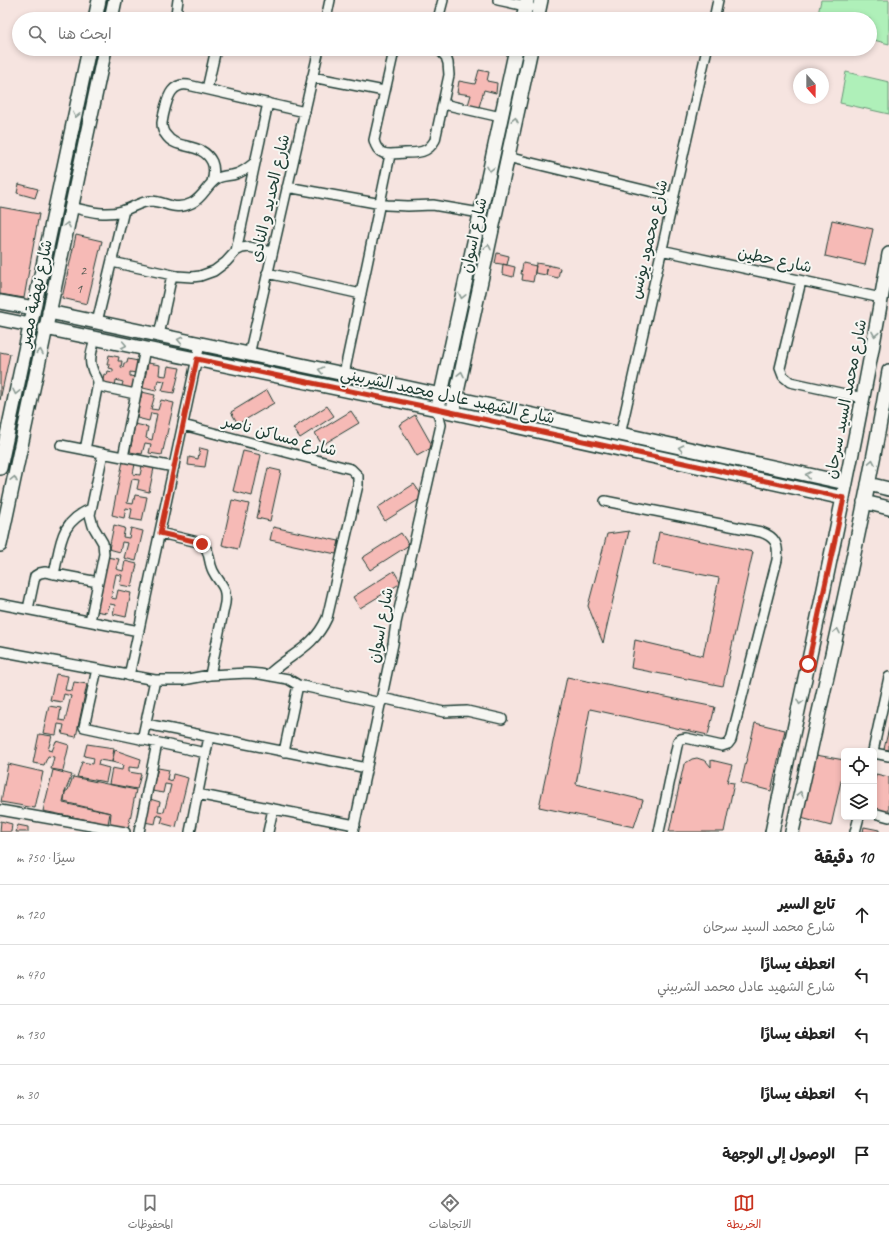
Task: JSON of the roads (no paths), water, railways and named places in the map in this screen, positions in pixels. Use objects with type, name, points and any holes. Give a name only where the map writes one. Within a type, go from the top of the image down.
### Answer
[{"type":"street","points":[[96,12],[99,0]]},
{"type":"street","points":[[112,12],[115,0]]},
{"type":"street","points":[[176,12],[178,0]]},
{"type":"street","points":[[327,12],[330,0]]},
{"type":"street","points":[[440,12],[443,0]]},
{"type":"street","points":[[498,0],[526,3],[539,9]]},
{"type":"street","points":[[715,12],[718,0]]},
{"type":"street","name":"شارع نهضة مصر","points":[[0,468],[88,56]]},
{"type":"street","name":"شارع نهضة مصر","points":[[1,539],[103,56]]},
{"type":"street","points":[[206,89],[214,56]]},
{"type":"street","name":"شارع الحديد و النادى","points":[[249,354],[317,56]]},
{"type":"street","points":[[393,56],[374,140],[376,147],[382,153],[390,155],[420,153],[429,148],[435,140],[449,75],[445,56]]},
{"type":"street","name":"شارع اسوان","points":[[354,829],[382,700],[396,623],[441,425],[437,409],[514,56]]},
{"type":"street","name":"شارع اسوان","points":[[441,425],[452,412],[529,56]]},
{"type":"street","name":"شارع محمود يونس","points":[[620,435],[705,56]]},
{"type":"street","points":[[86,64],[91,68],[96,68],[102,63]]},
{"type":"street","points":[[312,77],[384,91]]},
{"type":"street","points":[[71,207],[106,214],[124,210],[147,202],[156,201],[172,206],[186,206],[201,197],[212,182],[214,170],[213,164],[206,154],[195,148],[171,141],[164,133],[162,128],[168,98],[171,91],[180,85],[206,89],[304,112]]},
{"type":"street","points":[[81,91],[88,88],[96,92]]},
{"type":"street","points":[[236,251],[268,103]]},
{"type":"street","points":[[443,104],[501,117]]},
{"type":"street","points":[[344,374],[390,155]]},
{"type":"street","points":[[507,157],[673,197]]},
{"type":"street","points":[[212,182],[222,177],[242,172],[254,163]]},
{"type":"street","points":[[287,186],[380,204],[401,206],[438,206],[480,214]]},
{"type":"street","points":[[97,322],[124,210]]},
{"type":"street","points":[[112,262],[172,275],[192,277],[214,271],[226,262],[236,251],[242,248],[249,246],[272,252]]},
{"type":"street","name":"شارع حطين","points":[[661,250],[882,298]]},
{"type":"street","name":"شارع محمد السيد سرحان","points":[[772,832],[844,498],[863,402],[889,254]]},
{"type":"street","points":[[267,273],[361,294]]},
{"type":"street","points":[[159,335],[172,275]]},
{"type":"street","points":[[801,281],[780,368],[783,376],[790,382],[863,402],[865,404],[873,402],[882,409]]},
{"type":"street","points":[[0,302],[34,308]]},
{"type":"street","name":"شارع الشهيد عادل محمد الشربيني","points":[[49,312],[344,374],[846,483]]},
{"type":"street","points":[[0,319],[30,325]]},
{"type":"street","name":"شارع الشهيد عادل محمد الشربيني","points":[[45,328],[452,412],[844,498]]},
{"type":"street","points":[[85,450],[98,386],[97,378],[90,364],[95,339]]},
{"type":"street","points":[[129,676],[200,344]]},
{"type":"street","points":[[122,457],[145,349]]},
{"type":"street","points":[[869,369],[872,376],[879,378],[882,378],[889,373]]},
{"type":"street","points":[[792,832],[829,669],[868,484],[889,373]]},
{"type":"street","points":[[98,386],[135,394]]},
{"type":"street","name":"شارع مساكن ناصر","points":[[183,425],[351,469],[358,476],[358,485],[330,609],[323,627],[303,650],[281,664],[268,675]]},
{"type":"street","points":[[61,445],[174,467]]},
{"type":"street","points":[[90,621],[104,554],[104,546],[92,526],[91,521],[91,509],[103,453]]},
{"type":"street","points":[[868,484],[889,489]]},
{"type":"street","points":[[606,501],[761,532],[769,535],[776,542],[778,551],[777,560],[731,740],[728,744],[722,746],[686,738],[678,741],[659,832]]},
{"type":"street","points":[[864,502],[889,508]]},
{"type":"street","points":[[54,574],[64,532],[72,520],[91,509]]},
{"type":"street","points":[[160,533],[202,544],[208,552],[214,572],[223,586],[225,592],[224,603],[210,675]]},
{"type":"street","points":[[28,609],[35,576],[40,573],[43,572],[98,582]]},
{"type":"street","points":[[0,604],[139,631]]},
{"type":"street","points":[[0,651],[155,680],[183,680],[210,675],[235,673],[268,675],[288,679],[298,685],[444,712],[467,711],[502,719]]},
{"type":"street","points":[[808,664],[829,669]]},
{"type":"street","points":[[97,669],[84,727],[206,753]]},
{"type":"street","points":[[875,748],[887,699],[889,677]]},
{"type":"street","points":[[142,740],[155,680]]},
{"type":"street","points":[[284,752],[298,685]]},
{"type":"street","points":[[146,724],[367,768]]},
{"type":"street","points":[[190,832],[209,737]]},
{"type":"street","points":[[139,832],[157,743]]},
{"type":"street","points":[[877,753],[889,756]]},
{"type":"street","points":[[197,794],[273,809],[354,829]]},
{"type":"street","points":[[268,832],[273,809]]},
{"type":"street","points":[[0,810],[125,832]]},
{"type":"street","points":[[877,814],[889,817]]},
{"type":"street","points":[[856,832],[858,820]]}]
